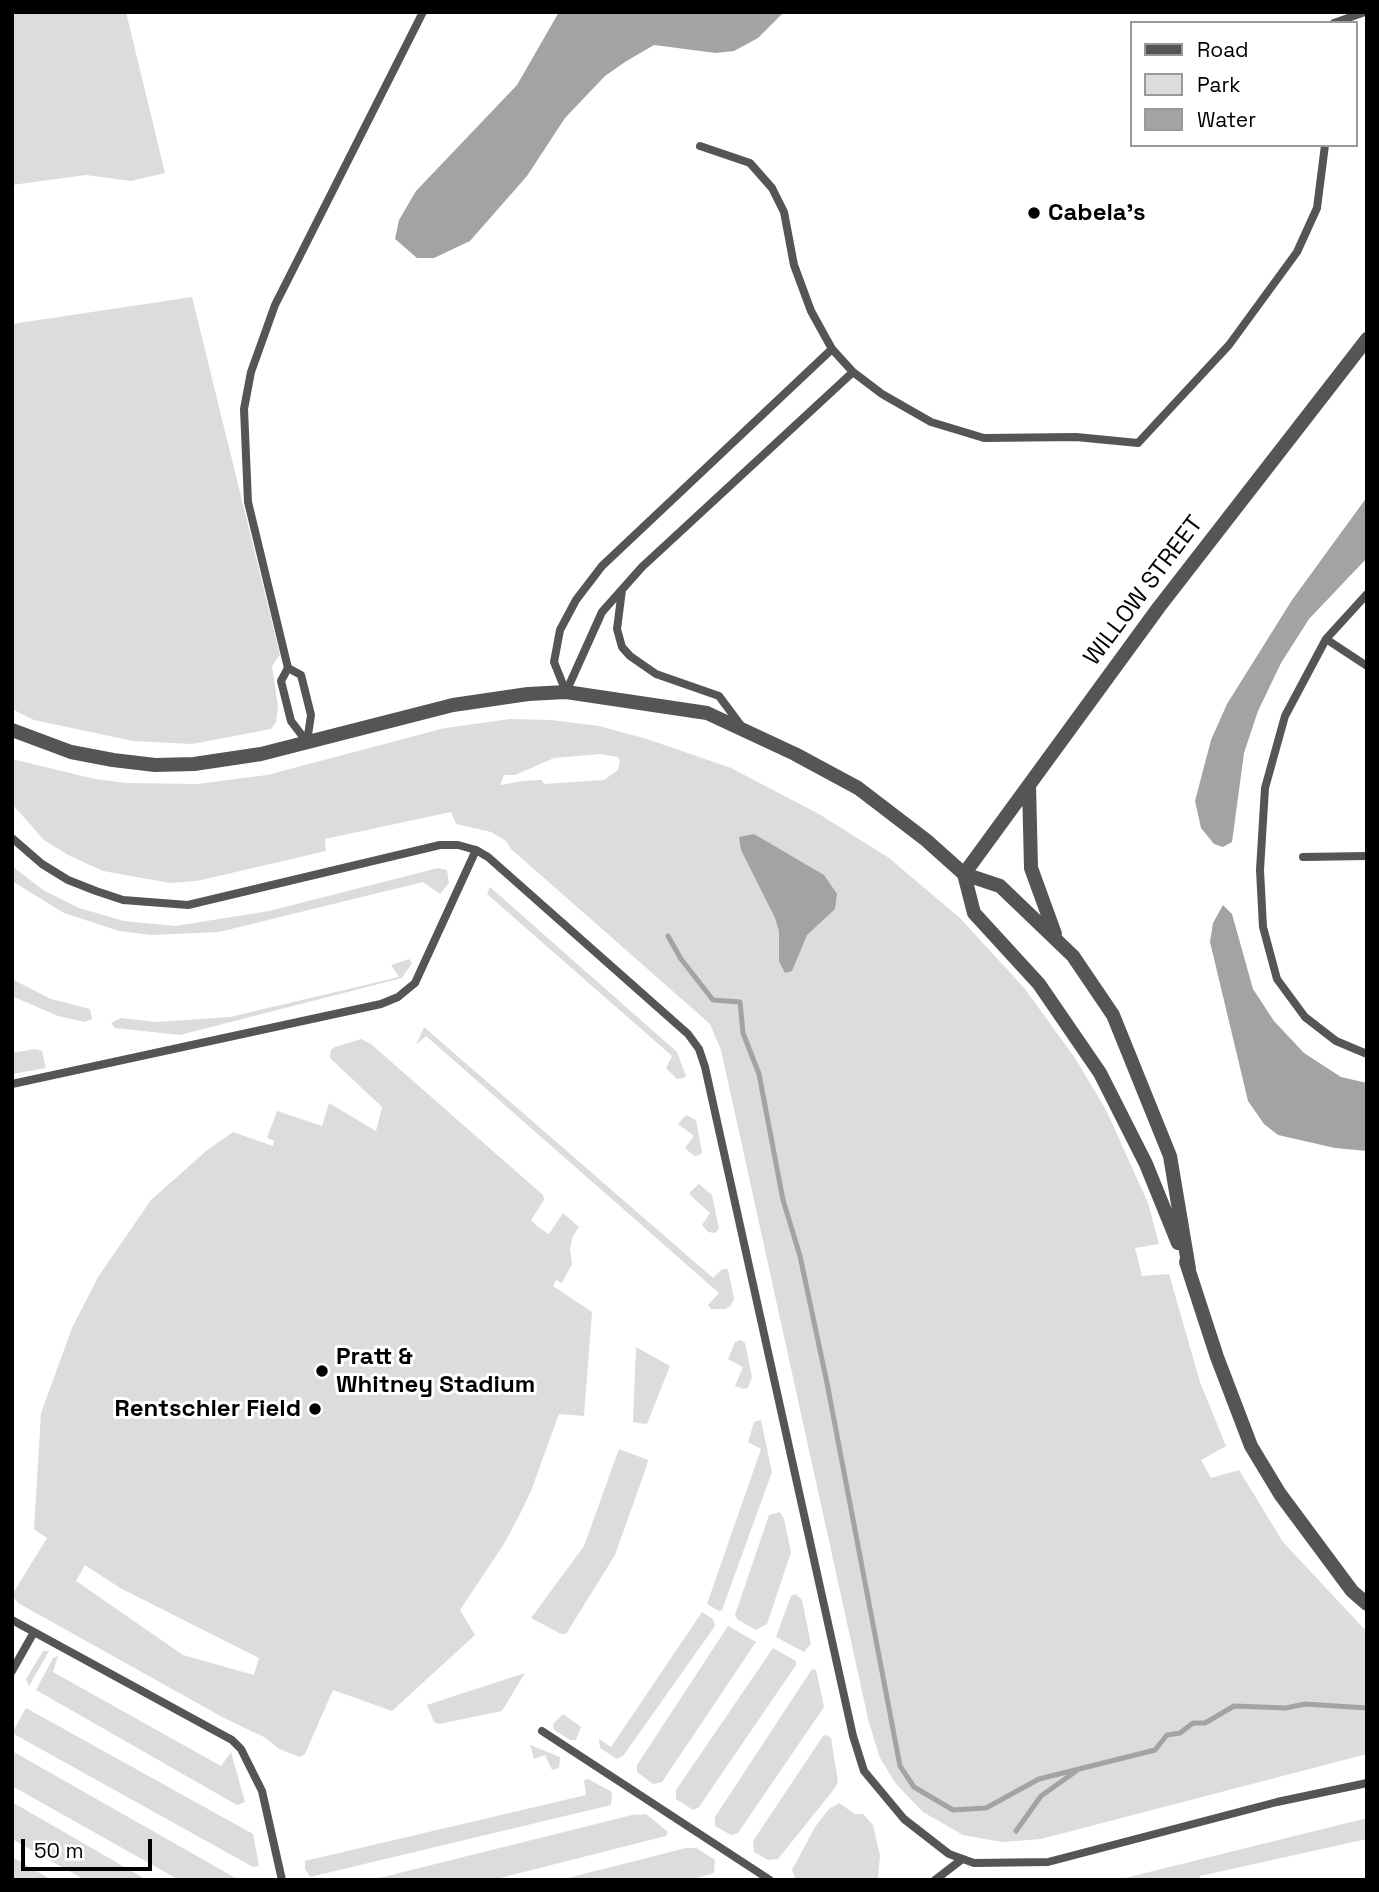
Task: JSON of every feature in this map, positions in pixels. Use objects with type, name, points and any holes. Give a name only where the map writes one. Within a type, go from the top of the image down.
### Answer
[{"type":"street","name":"WILLOW STREET","points":[[964,874],[1159,607],[1367,340]]},
{"type":"street","points":[[12,730],[71,752],[155,765],[233,759],[453,705],[566,692],[707,713],[858,788],[926,840],[964,874],[1000,887],[1073,956],[1113,1016],[1170,1156],[1189,1269]]},
{"type":"street","points":[[1029,785],[1031,869],[1058,942]]},
{"type":"street","points":[[964,874],[974,913],[1039,984],[1100,1073],[1146,1164],[1189,1269],[1217,1357],[1251,1446],[1280,1494],[1352,1591],[1367,1604]]},
{"type":"lane","points":[[307,742],[291,721],[281,681],[288,668],[248,502],[243,425],[251,372],[275,306],[423,12]]},
{"type":"lane","points":[[1340,21],[1365,12]]},
{"type":"lane","points":[[700,146],[750,163],[772,188],[784,212],[801,289],[832,349],[853,372],[882,394],[932,422],[984,438],[1076,437],[1138,443],[1229,345],[1297,252],[1317,208],[1325,147]]},
{"type":"lane","points":[[566,692],[554,662],[560,630],[576,600],[602,566],[832,349]]},
{"type":"lane","points":[[566,692],[602,612],[642,567],[853,372]]},
{"type":"lane","points":[[622,590],[617,629],[622,647],[656,674],[719,696],[745,731]]},
{"type":"lane","points":[[1367,594],[1326,639],[1285,716],[1265,788],[1260,870],[1263,927],[1277,979],[1305,1017],[1336,1041],[1367,1054]]},
{"type":"lane","points":[[1326,639],[1367,666]]},
{"type":"lane","points":[[288,668],[301,675],[310,710],[307,742]]},
{"type":"lane","points":[[12,838],[50,869],[96,891],[123,900],[188,905],[440,845],[458,845],[488,857],[677,1023],[699,1049],[853,1736],[864,1771],[904,1819],[961,1860],[974,1863],[1048,1862],[1277,1802],[1367,1783]]},
{"type":"lane","points":[[12,1084],[381,1004],[398,997],[415,983],[475,850]]},
{"type":"lane","points":[[1303,858],[1367,856]]},
{"type":"lane","points":[[12,1620],[232,1740],[241,1749],[262,1791],[282,1880]]},
{"type":"lane","points":[[12,1671],[34,1632]]},
{"type":"lane","points":[[542,1731],[771,1880]]},
{"type":"lane","points":[[935,1880],[961,1860]]},
{"type":"green space","points":[[12,12],[126,12],[165,173],[131,181],[86,175],[12,185]]},
{"type":"green space","points":[[192,297],[280,655],[272,666],[278,706],[276,722],[271,729],[192,744],[133,741],[34,720],[12,709],[12,324]]},
{"type":"green space","points":[[510,719],[551,720],[599,726],[647,739],[731,768],[819,814],[889,858],[960,918],[1025,989],[1075,1058],[1106,1110],[1148,1203],[1159,1244],[1135,1248],[1142,1276],[1169,1274],[1200,1382],[1226,1446],[1201,1460],[1211,1478],[1239,1470],[1283,1542],[1367,1632],[1367,1754],[1041,1839],[1002,1842],[963,1835],[923,1812],[896,1784],[880,1758],[869,1723],[721,1050],[710,1024],[510,848],[506,841],[491,832],[456,824],[451,812],[325,839],[326,851],[197,881],[170,883],[103,871],[70,856],[44,840],[12,804],[12,759],[95,779],[126,783],[197,784],[267,775],[445,728]],"holes":[[[600,754],[618,757],[618,770],[604,780],[544,784],[542,780],[500,785],[504,775],[515,775],[554,758]]]},
{"type":"green space","points":[[12,866],[43,890],[79,908],[124,921],[175,926],[269,911],[438,868],[447,870],[449,883],[440,894],[423,882],[219,932],[151,935],[119,931],[64,913],[12,881]]},
{"type":"green space","points":[[490,887],[677,1052],[686,1076],[677,1079],[666,1068],[672,1056],[487,894]]},
{"type":"green space","points":[[409,959],[412,963],[402,978],[180,1035],[115,1028],[111,1023],[121,1018],[156,1022],[230,1017],[399,977],[391,965]]},
{"type":"green space","points":[[12,979],[51,999],[90,1009],[92,1019],[85,1022],[58,1016],[12,996]]},
{"type":"green space","points":[[424,1027],[713,1278],[722,1269],[728,1269],[734,1299],[731,1305],[726,1309],[711,1309],[708,1305],[719,1293],[426,1036],[416,1045]]},
{"type":"green space","name":"Pratt & Whitney Stadium","points":[[361,1039],[371,1044],[543,1195],[544,1200],[531,1220],[538,1227],[549,1234],[563,1213],[579,1227],[573,1236],[570,1249],[572,1264],[562,1283],[556,1280],[553,1286],[592,1312],[584,1416],[559,1414],[519,1516],[504,1544],[460,1610],[475,1635],[392,1711],[333,1690],[305,1754],[300,1757],[279,1749],[264,1737],[224,1718],[18,1603],[12,1595],[47,1538],[34,1529],[41,1413],[72,1328],[98,1277],[151,1200],[206,1151],[233,1132],[273,1146],[274,1141],[267,1138],[277,1111],[322,1126],[329,1103],[376,1131],[382,1107],[330,1058],[331,1050]],"holes":[[[85,1565],[120,1588],[259,1658],[254,1675],[183,1655],[76,1581]]]},
{"type":"green space","points":[[35,1049],[42,1051],[46,1068],[12,1074],[12,1053]]},
{"type":"green space","points":[[686,1115],[696,1120],[702,1152],[700,1155],[694,1156],[685,1148],[694,1136],[678,1124]]},
{"type":"green space","points":[[699,1184],[712,1195],[719,1229],[715,1233],[708,1232],[702,1225],[710,1213],[690,1195]]},
{"type":"green space","points":[[741,1340],[745,1343],[752,1377],[748,1388],[744,1389],[735,1386],[743,1367],[728,1359],[735,1342]]},
{"type":"green space","points":[[636,1347],[670,1366],[647,1424],[633,1422]]},
{"type":"green space","points":[[761,1420],[772,1472],[722,1610],[719,1611],[707,1604],[761,1449],[748,1442],[754,1422]]},
{"type":"green space","points":[[619,1449],[648,1460],[646,1468],[615,1555],[566,1634],[561,1634],[531,1618],[584,1546]]},
{"type":"green space","points":[[780,1512],[791,1552],[767,1624],[756,1630],[738,1620],[735,1615],[769,1515]]},
{"type":"green space","points":[[796,1594],[802,1600],[811,1644],[804,1652],[776,1637],[791,1596]]},
{"type":"green space","points":[[702,1612],[713,1619],[715,1626],[623,1756],[617,1759],[600,1748],[599,1739],[611,1747]]},
{"type":"green space","points":[[728,1626],[756,1642],[662,1782],[653,1784],[637,1772],[637,1765]]},
{"type":"green space","points":[[773,1648],[796,1661],[796,1665],[699,1807],[693,1810],[676,1799],[676,1790]]},
{"type":"green space","points":[[43,1651],[49,1651],[29,1686],[26,1679]]},
{"type":"green space","points":[[58,1656],[53,1672],[221,1766],[231,1752],[245,1802],[237,1805],[36,1690],[53,1658]]},
{"type":"green space","points":[[812,1669],[816,1670],[824,1707],[738,1833],[731,1835],[715,1826],[715,1817]]},
{"type":"green space","points":[[525,1673],[502,1711],[439,1724],[434,1722],[427,1705]]},
{"type":"green space","points":[[26,1708],[253,1834],[259,1866],[253,1867],[12,1733]]},
{"type":"green space","points":[[563,1714],[581,1727],[576,1740],[570,1740],[554,1730],[553,1724]]},
{"type":"green space","points":[[826,1735],[831,1738],[838,1782],[778,1859],[768,1860],[754,1852],[753,1841]]},
{"type":"green space","points":[[530,1745],[560,1757],[559,1768],[552,1770],[545,1755],[534,1759]]},
{"type":"green space","points":[[12,1751],[239,1880],[179,1880],[12,1786]]},
{"type":"green space","points":[[588,1779],[612,1792],[611,1805],[310,1877],[305,1869],[305,1861],[586,1795],[584,1780]]},
{"type":"green space","points":[[12,1802],[147,1880],[85,1880],[12,1839]]},
{"type":"green space","points":[[839,1803],[855,1814],[863,1814],[873,1825],[880,1855],[878,1880],[796,1880],[792,1870],[815,1827],[829,1809]]},
{"type":"green space","points":[[646,1814],[668,1832],[666,1836],[492,1880],[371,1880],[632,1815]]},
{"type":"green space","points":[[1367,1818],[1367,1839],[1200,1876],[1200,1880],[1117,1880]]},
{"type":"green space","points":[[686,1848],[696,1848],[715,1860],[714,1873],[689,1880],[560,1880]]},
{"type":"green space","points":[[12,1857],[52,1880],[12,1880]]},
{"type":"water","points":[[559,12],[784,12],[758,38],[734,51],[716,53],[654,45],[625,62],[605,76],[565,118],[527,176],[470,241],[434,258],[417,258],[395,239],[399,220],[416,191],[517,85]]},
{"type":"water","points":[[1367,497],[1367,558],[1309,619],[1281,663],[1258,711],[1244,753],[1232,842],[1223,847],[1214,844],[1201,828],[1195,801],[1211,740],[1227,704],[1292,600]]},
{"type":"water","points":[[754,834],[824,875],[837,894],[835,909],[807,935],[792,971],[785,973],[779,961],[779,931],[775,918],[741,850],[739,837]]},
{"type":"water","points":[[1223,905],[1232,914],[1253,989],[1274,1021],[1304,1053],[1341,1077],[1367,1083],[1367,1151],[1335,1148],[1278,1135],[1264,1124],[1248,1101],[1210,942],[1213,923]]},
{"type":"waterway","points":[[668,936],[681,959],[713,1000],[740,1002],[743,1033],[759,1074],[783,1200],[800,1256],[827,1383],[900,1766],[914,1787],[953,1810],[986,1808],[1039,1779],[1079,1769]]},
{"type":"waterway","points":[[1016,1831],[1041,1796],[1079,1769],[1155,1750],[1167,1735],[1180,1733],[1193,1723],[1205,1723],[1234,1706],[1286,1708],[1305,1704],[1367,1708]]},
{"type":"place","name":"Cabela's","points":[[1034,213]]},
{"type":"place","name":"Pratt & Whitney Stadium","points":[[322,1371]]},
{"type":"place","name":"Rentschler Field","points":[[315,1409]]}]
